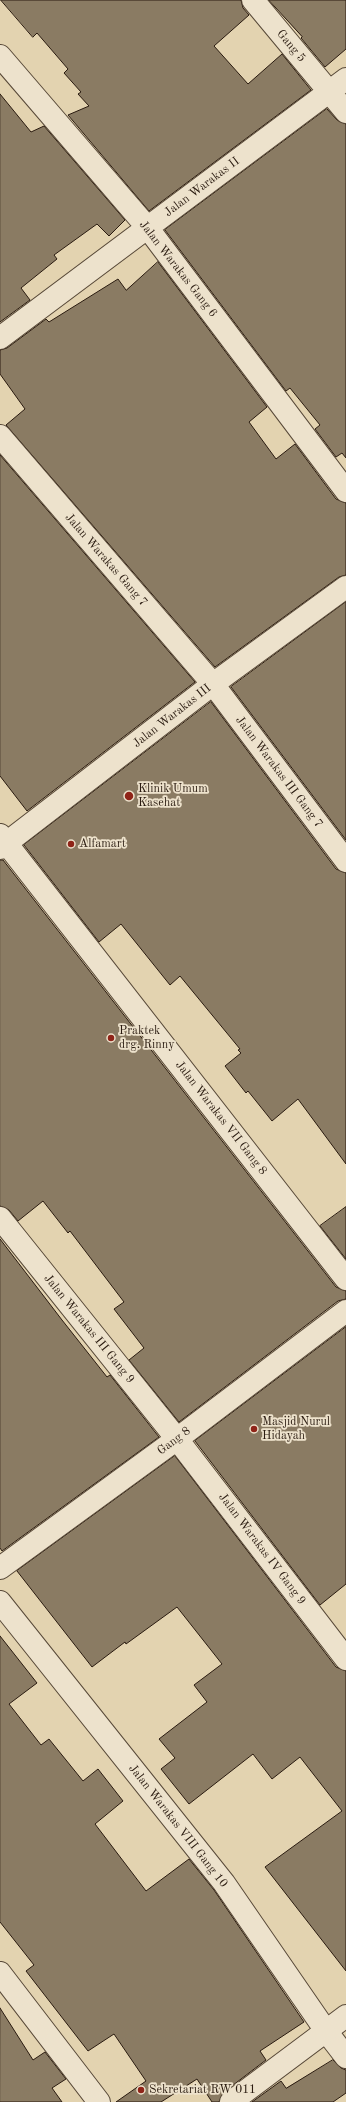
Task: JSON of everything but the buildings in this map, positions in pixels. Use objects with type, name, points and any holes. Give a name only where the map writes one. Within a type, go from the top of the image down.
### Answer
[{"type":"street","name":"Gang 5","points":[[253,0],[338,85],[346,112]]},
{"type":"street","name":"Jalan Warakas Gang 6","points":[[0,56],[148,227],[346,490]]},
{"type":"street","name":"Jalan Warakas II","points":[[0,338],[338,85]]},
{"type":"street","name":"Jalan Warakas Gang 7","points":[[0,436],[213,684]]},
{"type":"street","name":"Jalan Warakas III","points":[[2,842],[213,684],[346,587]]},
{"type":"street","name":"Jalan Warakas III Gang 7","points":[[213,684],[346,861]]},
{"type":"street","name":"Jalan Warakas VII Gang 8","points":[[2,842],[346,1279]]},
{"type":"street","name":"Jalan Warakas III Gang 9","points":[[0,1218],[178,1439]]},
{"type":"street","name":"Gang 8","points":[[0,1568],[178,1439],[346,1311]]},
{"type":"street","name":"Jalan Warakas IV Gang 9","points":[[178,1439],[346,1659]]},
{"type":"street","name":"Jalan Warakas VIII Gang 10","points":[[0,1602],[224,1883],[326,2031],[346,2056]]},
{"type":"street","points":[[0,1973],[99,2102]]},
{"type":"street","points":[[231,2102],[346,2016]]},
{"type":"place","name":"Klinik Umum Kasehat","points":[[129,796]]},
{"type":"place","name":"Alfamart","points":[[71,844]]},
{"type":"place","name":"Praktek drg. Rinny","points":[[111,1038]]},
{"type":"place","name":"Masjid Nurul Hidayah","points":[[254,1429]]},
{"type":"place","name":"Sekretariat RW 011","points":[[141,2090]]}]
